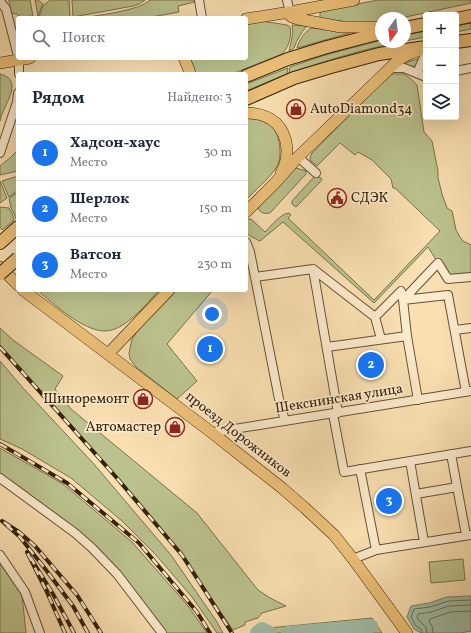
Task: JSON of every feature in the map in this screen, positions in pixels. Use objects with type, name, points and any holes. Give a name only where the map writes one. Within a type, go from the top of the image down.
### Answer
[{"type":"highway","points":[[411,27],[423,24]]},
{"type":"highway","points":[[248,75],[308,53],[375,35]]},
{"type":"highway","points":[[248,98],[294,78],[332,67],[379,54],[423,48]]},
{"type":"highway","points":[[0,243],[16,229]]},
{"type":"highway","points":[[0,274],[16,260]]},
{"type":"main road","points":[[248,19],[354,0]]},
{"type":"main road","points":[[288,12],[292,17],[298,19],[341,27],[375,27]]},
{"type":"main road","points":[[411,24],[423,23]]},
{"type":"main road","points":[[248,210],[298,157],[397,61],[410,53],[423,49]]},
{"type":"main road","points":[[0,60],[16,58]]},
{"type":"main road","points":[[0,63],[16,59]]},
{"type":"main road","points":[[0,69],[16,60]]},
{"type":"main road","points":[[185,60],[190,72]]},
{"type":"main road","points":[[248,112],[258,114],[270,119],[275,122],[282,132],[286,144],[287,157],[284,169],[276,182]]},
{"type":"main road","points":[[0,267],[16,283]]},
{"type":"main road","name":"проезд Дорожников","points":[[26,292],[211,432],[305,508],[334,535],[354,559],[407,633]]},
{"type":"main road","points":[[108,354],[167,292]]},
{"type":"street","points":[[199,0],[202,16]]},
{"type":"street","points":[[287,0],[288,12]]},
{"type":"street","points":[[0,1],[6,9],[16,44]]},
{"type":"street","points":[[19,72],[20,60]]},
{"type":"street","points":[[417,73],[423,60]]},
{"type":"street","points":[[390,68],[404,68],[423,76]]},
{"type":"street","points":[[459,70],[471,68]]},
{"type":"street","points":[[0,153],[16,102]]},
{"type":"street","points":[[298,157],[316,173]]},
{"type":"street","points":[[248,246],[284,421]]},
{"type":"street","points":[[403,300],[438,263],[448,279],[471,278]]},
{"type":"street","points":[[255,277],[313,269],[375,317],[381,339]]},
{"type":"street","points":[[313,269],[327,347],[344,472],[471,451]]},
{"type":"street","points":[[375,317],[401,291],[418,400]]},
{"type":"street","points":[[403,300],[448,295],[468,392]]},
{"type":"street","points":[[455,330],[471,328]]},
{"type":"street","points":[[327,347],[407,336]]},
{"type":"street","name":"Шекснинская улица","points":[[211,432],[468,392]]},
{"type":"street","points":[[354,559],[376,550],[468,535],[451,454]]},
{"type":"street","points":[[410,461],[424,542]]},
{"type":"street","points":[[360,469],[376,550]]},
{"type":"street","points":[[0,478],[75,533],[92,548],[117,574],[162,633]]},
{"type":"street","points":[[416,494],[457,487]]},
{"type":"street","points":[[0,555],[25,592],[40,633]]},
{"type":"green space","points":[[9,0],[30,0],[33,16],[19,16],[11,13]]},
{"type":"green space","points":[[35,0],[38,0],[43,4],[38,16]]},
{"type":"green space","points":[[50,0],[69,0],[70,16],[39,16],[43,6]]},
{"type":"green space","points":[[72,0],[145,0],[133,6],[73,16]]},
{"type":"green space","points":[[150,0],[194,0],[195,2],[178,6],[179,12],[157,16],[95,16],[128,10]]},
{"type":"green space","points":[[378,0],[471,0],[471,3],[423,12],[423,13],[411,16],[411,12],[375,12],[375,23],[367,24],[321,19],[320,13],[322,11]]},
{"type":"green space","points":[[262,21],[287,25],[290,27],[291,34],[289,41],[282,54],[237,72],[193,72],[190,60],[248,60],[248,24]]},
{"type":"green space","points":[[471,23],[471,29],[459,31],[459,25]]},
{"type":"green space","points":[[292,25],[307,26],[299,36],[294,48],[289,51],[293,28]]},
{"type":"green space","points":[[311,28],[353,32],[297,48],[302,37]]},
{"type":"green space","points":[[423,32],[423,38],[411,40],[411,34]]},
{"type":"green space","points":[[375,42],[375,48],[289,73],[290,67],[322,56]]},
{"type":"green space","points":[[418,59],[419,62],[412,67],[404,63]]},
{"type":"green space","points":[[288,68],[287,74],[248,90],[248,83]]},
{"type":"green space","points":[[0,74],[10,80],[12,90],[0,121]]},
{"type":"green space","points":[[404,74],[417,85],[424,132],[432,141],[442,194],[447,208],[452,211],[456,230],[463,241],[471,245],[471,277],[448,279],[428,247],[374,303],[283,222],[260,241],[248,234],[248,219],[251,219],[265,232],[279,218],[289,213],[291,215],[288,218],[374,300],[440,231],[395,188],[393,188],[391,179],[372,160],[358,152],[355,155],[340,143],[317,166],[310,160],[310,158],[312,153],[389,75]]},
{"type":"green space","points":[[248,117],[266,122],[277,135],[280,157],[276,168],[248,198]]},
{"type":"green space","points":[[16,152],[16,171],[0,175],[0,166]]},
{"type":"green space","points":[[296,168],[306,171],[306,174],[270,213],[261,212],[258,208]]},
{"type":"green space","points":[[316,176],[322,180],[296,207],[294,206],[292,201]]},
{"type":"green space","points":[[16,177],[16,192],[9,197],[2,181]]},
{"type":"green space","points":[[0,181],[7,198],[0,203]]},
{"type":"green space","points":[[16,193],[16,219],[11,208],[9,198]]},
{"type":"green space","points":[[0,207],[9,208],[14,220],[2,230],[0,227]]},
{"type":"green space","points":[[39,292],[157,292],[135,316],[115,329],[108,331],[96,330],[87,327],[60,309]]},
{"type":"green space","points":[[175,292],[211,292],[167,344],[197,381],[177,399],[136,367],[130,359],[129,353],[132,339],[138,330]]},
{"type":"green space","points":[[0,328],[13,340],[63,376],[55,389],[71,409],[197,513],[258,590],[286,606],[262,613],[258,618],[245,622],[245,625],[233,630],[186,561],[140,504],[76,431],[48,403],[0,350]]},
{"type":"green space","points":[[0,361],[93,463],[171,555],[223,633],[217,633],[192,597],[156,555],[122,521],[71,478],[22,449],[0,439]]},
{"type":"green space","points":[[0,448],[63,484],[132,542],[188,606],[207,633],[165,633],[79,533],[59,516],[0,473]]},
{"type":"green space","points":[[463,559],[465,580],[431,583],[429,562]]},
{"type":"green space","points":[[0,563],[22,595],[26,633],[0,633]]},
{"type":"green space","points":[[372,618],[382,633],[262,633],[269,628]]},
{"type":"water","points":[[471,596],[471,631],[460,633],[421,633],[414,629],[407,617],[411,606],[429,603],[447,597]]},
{"type":"waterway","points":[[288,633],[371,626]]},
{"type":"waterway","points":[[257,633],[262,629],[270,633]]},
{"type":"railway","points":[[0,347],[116,477],[182,555],[232,633]]},
{"type":"railway","points":[[0,444],[67,483],[139,543],[197,612],[210,633]]},
{"type":"railway","points":[[88,633],[73,606],[46,570],[20,537],[2,521],[19,532],[35,546],[77,595],[101,633]]},
{"type":"railway","points":[[65,633],[27,552],[53,594],[74,633]]},
{"type":"place","name":"AutoDiamond34","points":[[296,109]]},
{"type":"place","name":"СДЭК","points":[[337,198]]},
{"type":"place","name":"Хадсон-хаус","points":[[210,349]]},
{"type":"place","name":"Шерлок","points":[[371,365]]},
{"type":"place","name":"Шиноремонт","points":[[143,399]]},
{"type":"place","name":"Автомастер","points":[[175,427]]},
{"type":"place","name":"Ватсон","points":[[389,501]]}]
